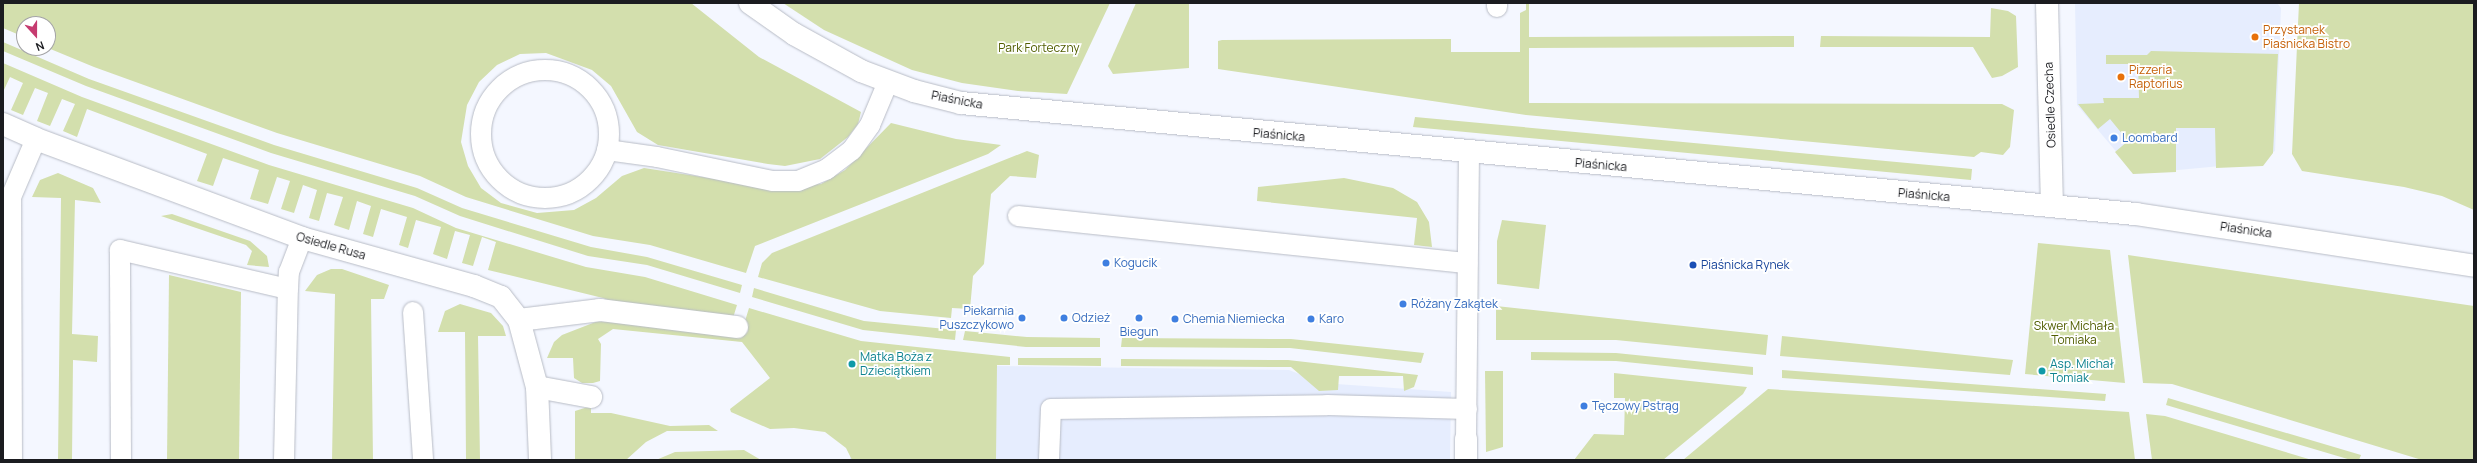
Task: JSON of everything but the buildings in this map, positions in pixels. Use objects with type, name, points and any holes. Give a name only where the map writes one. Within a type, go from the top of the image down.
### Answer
[{"type":"street","name":"Piaśnicka","points":[[750,3],[828,54],[888,82],[961,103],[1007,109],[1469,153],[2052,206],[2236,228],[2474,266]]},
{"type":"street","name":"Osiedle Czecha","points":[[2047,3],[2052,206]]},
{"type":"street","name":"Osiedle Rusa","points":[[3,124],[36,139],[302,238],[474,286],[501,297],[519,320],[537,387],[540,460]]},
{"type":"street","points":[[519,320],[600,310],[737,327]]},
{"type":"street","points":[[537,387],[591,397]]},
{"type":"lane","points":[[542,70],[567,72],[584,82],[597,96],[606,113],[610,132],[607,150],[600,168],[587,183],[571,193],[552,198],[534,197],[517,193],[492,172],[484,158],[480,125],[489,101],[511,78],[542,70]]},
{"type":"lane","points":[[607,150],[657,157],[773,181],[798,181],[827,169],[852,150],[870,125],[888,82]]},
{"type":"lane","points":[[12,460],[11,197],[36,139]]},
{"type":"lane","points":[[1466,450],[1469,153]]},
{"type":"lane","points":[[1018,216],[1468,263]]},
{"type":"lane","points":[[284,460],[289,272],[302,238]]},
{"type":"lane","points":[[121,460],[120,250],[288,289]]},
{"type":"lane","points":[[413,312],[424,460]]},
{"type":"lane","points":[[1049,460],[1051,410],[1327,405],[1467,409]]},
{"type":"shaded area","points":[[2075,3],[2277,3],[2281,8],[2275,151],[2253,163],[2135,174],[2077,105]]},
{"type":"shaded area","points":[[996,366],[1289,370],[1322,383],[1451,392],[1450,460],[850,460],[851,382]]},
{"type":"green space","points":[[3,3],[691,3],[759,57],[861,112],[858,124],[848,137],[820,159],[785,166],[768,164],[658,145],[637,132],[611,86],[592,70],[546,53],[520,54],[497,65],[479,82],[467,105],[461,142],[468,166],[481,188],[501,203],[537,213],[574,210],[596,198],[622,176],[644,168],[773,188],[821,184],[845,170],[891,123],[956,139],[1001,145],[988,154],[755,246],[746,273],[650,245],[593,236],[466,197],[420,176],[277,133],[94,67],[56,51],[56,16],[16,16],[16,34],[3,28]]},
{"type":"green space","name":"Park Forteczny","points":[[783,3],[1110,3],[1067,94],[1018,91],[962,83],[912,70],[824,30]]},
{"type":"green space","points":[[1136,3],[1189,3],[1189,68],[1113,74],[1108,66]]},
{"type":"green space","points":[[1526,3],[1529,3],[1529,37],[1794,36],[1794,47],[1529,48],[1529,103],[2002,104],[2014,110],[2010,147],[2003,155],[1981,152],[1974,157],[1526,115],[1218,69],[1218,41],[1222,40],[1451,39],[1451,52],[1520,52],[1520,13],[1526,10]]},
{"type":"green space","points":[[2299,3],[2474,3],[2474,210],[2442,196],[2404,187],[2302,171],[2292,154]]},
{"type":"green space","points":[[1991,8],[2008,11],[2016,16],[2018,67],[2002,76],[1992,78],[1973,47],[1820,47],[1821,36],[1990,37]]},
{"type":"green space","points":[[3,42],[16,48],[16,56],[36,56],[89,79],[274,145],[417,188],[462,208],[591,247],[647,257],[742,285],[740,293],[647,265],[588,256],[460,216],[415,196],[271,153],[86,86],[3,51]]},
{"type":"green space","points":[[2151,51],[2278,54],[2273,153],[2263,166],[2216,168],[2215,128],[2176,128],[2176,172],[2133,174],[2115,152],[2128,141],[2110,119],[2098,129],[2078,104],[2104,103],[2103,98],[2139,98],[2138,64],[2106,64],[2106,55],[2147,55]]},
{"type":"green space","points":[[3,63],[82,97],[269,165],[413,208],[456,228],[586,267],[645,277],[737,305],[733,318],[619,305],[603,298],[488,270],[496,242],[482,237],[473,266],[462,263],[470,235],[455,231],[447,259],[433,254],[441,227],[416,220],[408,248],[399,245],[407,217],[381,209],[373,237],[363,234],[371,206],[357,201],[349,230],[334,225],[343,197],[327,193],[319,221],[309,218],[317,190],[303,185],[294,213],[281,209],[290,181],[277,177],[268,204],[250,199],[259,170],[223,158],[213,186],[197,181],[207,154],[87,109],[77,137],[63,131],[75,104],[62,99],[50,126],[37,121],[48,93],[35,88],[23,115],[11,110],[23,83],[10,77],[3,92]]},
{"type":"green space","points":[[1415,117],[1972,169],[1971,180],[1413,127]]},
{"type":"green space","points":[[1027,151],[1039,155],[1036,178],[1010,176],[991,194],[984,264],[973,276],[970,309],[952,308],[951,318],[880,311],[758,277],[762,263],[772,253]]},
{"type":"green space","points":[[58,173],[93,188],[101,203],[75,200],[72,334],[98,336],[97,362],[73,360],[72,460],[58,460],[61,198],[32,197],[40,180]]},
{"type":"green space","points":[[1344,178],[1393,188],[1417,202],[1429,222],[1432,247],[1414,245],[1417,218],[1257,201],[1258,187]]},
{"type":"green space","points":[[172,214],[250,241],[267,256],[269,267],[247,265],[252,251],[246,245],[161,216]]},
{"type":"green space","points":[[1502,220],[1546,225],[1539,289],[1497,284],[1497,241]]},
{"type":"green space","name":"Skwer Michała Tomiaka","points":[[2038,243],[2110,250],[2125,383],[2025,374]]},
{"type":"green space","points":[[2128,255],[2474,306],[2474,460],[2422,460],[2172,384],[2143,383]]},
{"type":"green space","points":[[331,269],[342,269],[389,285],[384,299],[371,299],[373,460],[332,460],[335,294],[305,291],[317,275]]},
{"type":"green space","points":[[169,275],[241,292],[239,460],[167,460]]},
{"type":"green space","points":[[754,288],[864,321],[956,330],[955,340],[863,330],[752,297]]},
{"type":"green space","points":[[460,304],[491,313],[503,326],[506,336],[478,336],[480,460],[466,460],[465,332],[438,332],[445,311]]},
{"type":"green space","points":[[1496,306],[1768,335],[1766,355],[1616,340],[1496,340]]},
{"type":"green space","points":[[749,308],[861,341],[1010,357],[1010,365],[997,365],[996,460],[852,460],[846,448],[825,432],[794,428],[770,429],[731,412],[730,409],[770,378],[742,342],[613,329],[598,339],[601,344],[600,381],[593,383],[582,383],[574,378],[573,358],[547,358],[554,342],[562,335],[598,321],[741,334]]},
{"type":"green space","points":[[965,331],[1027,337],[1100,338],[1100,347],[1026,347],[963,340]]},
{"type":"green space","points":[[1782,336],[2013,360],[2010,375],[1780,356]]},
{"type":"green space","points":[[1122,338],[1291,339],[1424,353],[1421,363],[1290,348],[1121,347]]},
{"type":"green space","points":[[1531,352],[1616,353],[1753,367],[1753,375],[1616,361],[1531,360]]},
{"type":"green space","points":[[1018,358],[1101,358],[1101,366],[1018,365]]},
{"type":"green space","points":[[1121,359],[1288,360],[1418,375],[1414,387],[1404,391],[1403,376],[1339,376],[1338,390],[1319,391],[1291,367],[1121,366]]},
{"type":"green space","points":[[1782,370],[2106,394],[2105,401],[1782,378]]},
{"type":"green space","points":[[1485,371],[1503,371],[1503,447],[1486,452]]},
{"type":"green space","points":[[1614,373],[1747,387],[1743,394],[1663,460],[1574,460],[1594,434],[1624,435],[1625,398],[1614,398]]},
{"type":"green space","points":[[1768,389],[2129,412],[2135,460],[1683,460]]},
{"type":"green space","points":[[2168,398],[2361,455],[2359,460],[2351,460],[2166,405]]},
{"type":"green space","points":[[591,406],[591,413],[611,413],[670,426],[709,425],[718,431],[667,431],[646,442],[626,460],[575,460],[575,411]]},
{"type":"green space","points":[[2146,414],[2165,416],[2312,460],[2152,460]]},
{"type":"green space","points":[[744,450],[761,460],[656,460],[675,452]]},
{"type":"place","name":"Przystanek Piaśnicka Bistro","points":[[2255,37]]},
{"type":"place","name":"Pizzeria Raptorius","points":[[2121,77]]},
{"type":"place","name":"Loombard","points":[[2114,138]]},
{"type":"place","name":"Kogucik","points":[[1106,263]]},
{"type":"place","name":"Piaśnicka Rynek","points":[[1693,265]]},
{"type":"place","name":"Różany Zakątek","points":[[1403,304]]},
{"type":"place","name":"Piekarnia Puszczykowo","points":[[1022,318]]},
{"type":"place","name":"Odzież","points":[[1064,318]]},
{"type":"place","name":"Biegun","points":[[1139,318]]},
{"type":"place","name":"Chemia Niemiecka","points":[[1175,319]]},
{"type":"place","name":"Karo","points":[[1311,319]]},
{"type":"place","name":"Matka Boża z Dzieciątkiem","points":[[852,364]]},
{"type":"place","name":"Asp. Michał Tomiak","points":[[2042,371]]},
{"type":"place","name":"Tęczowy Pstrąg","points":[[1584,406]]}]
